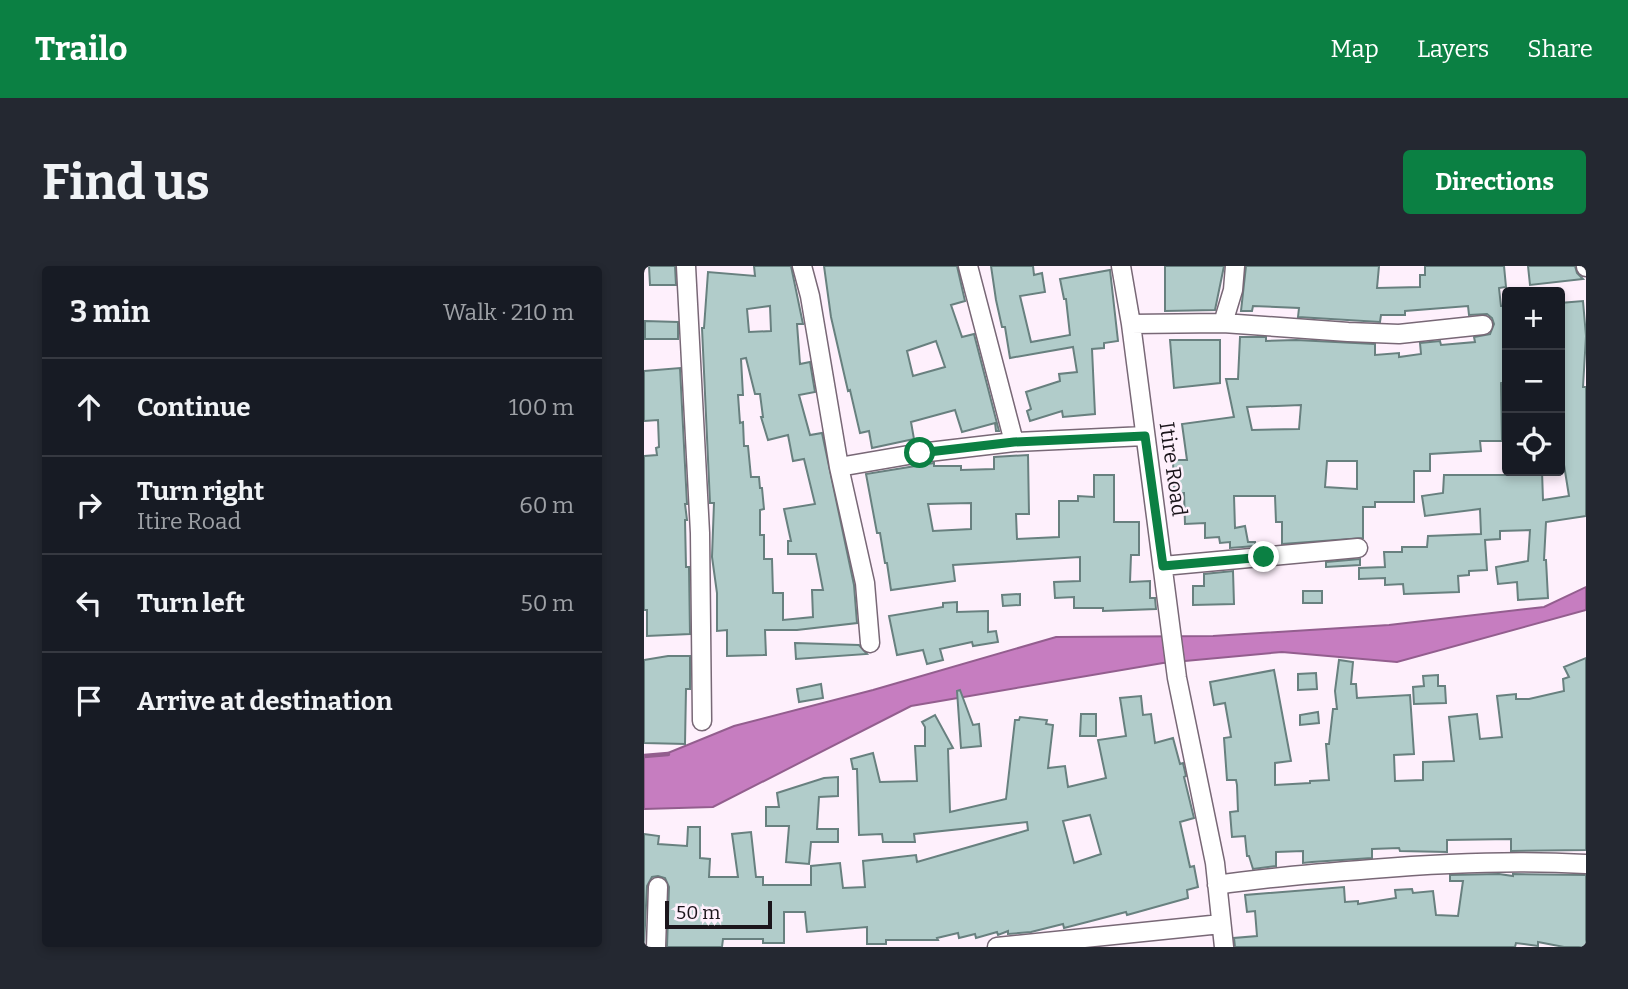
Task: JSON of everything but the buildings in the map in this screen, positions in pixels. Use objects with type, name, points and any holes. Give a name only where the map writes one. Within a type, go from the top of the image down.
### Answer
[{"type":"street","points":[[686,266],[699,504],[702,721]]},
{"type":"street","points":[[802,266],[810,296],[839,467],[864,583],[870,643]]},
{"type":"street","points":[[968,266],[1014,442]]},
{"type":"street","name":"Itire Road","points":[[1121,266],[1177,678],[1215,863],[1224,947]]},
{"type":"street","points":[[1223,323],[1233,290],[1235,266]]},
{"type":"street","points":[[1131,324],[1223,323],[1399,334],[1483,325]]},
{"type":"street","points":[[839,467],[920,453],[1014,442],[1145,436]]},
{"type":"street","points":[[1163,566],[1358,548]]},
{"type":"street","points":[[1217,886],[1276,876],[1473,861],[1525,860],[1586,864]]},
{"type":"street","points":[[656,947],[658,887]]},
{"type":"street","points":[[997,947],[1221,924]]},
{"type":"shaded area","points":[[1586,587],[1586,610],[1397,662],[1282,652],[1163,663],[911,706],[713,807],[644,809],[644,756],[663,755],[734,726],[873,690],[1056,637],[1213,636],[1389,625],[1544,607]]},
{"type":"waterway","points":[[644,756],[668,754]]},
{"type":"route","points":[[920,453],[1014,442],[1145,436],[1163,566],[1264,557]]}]
